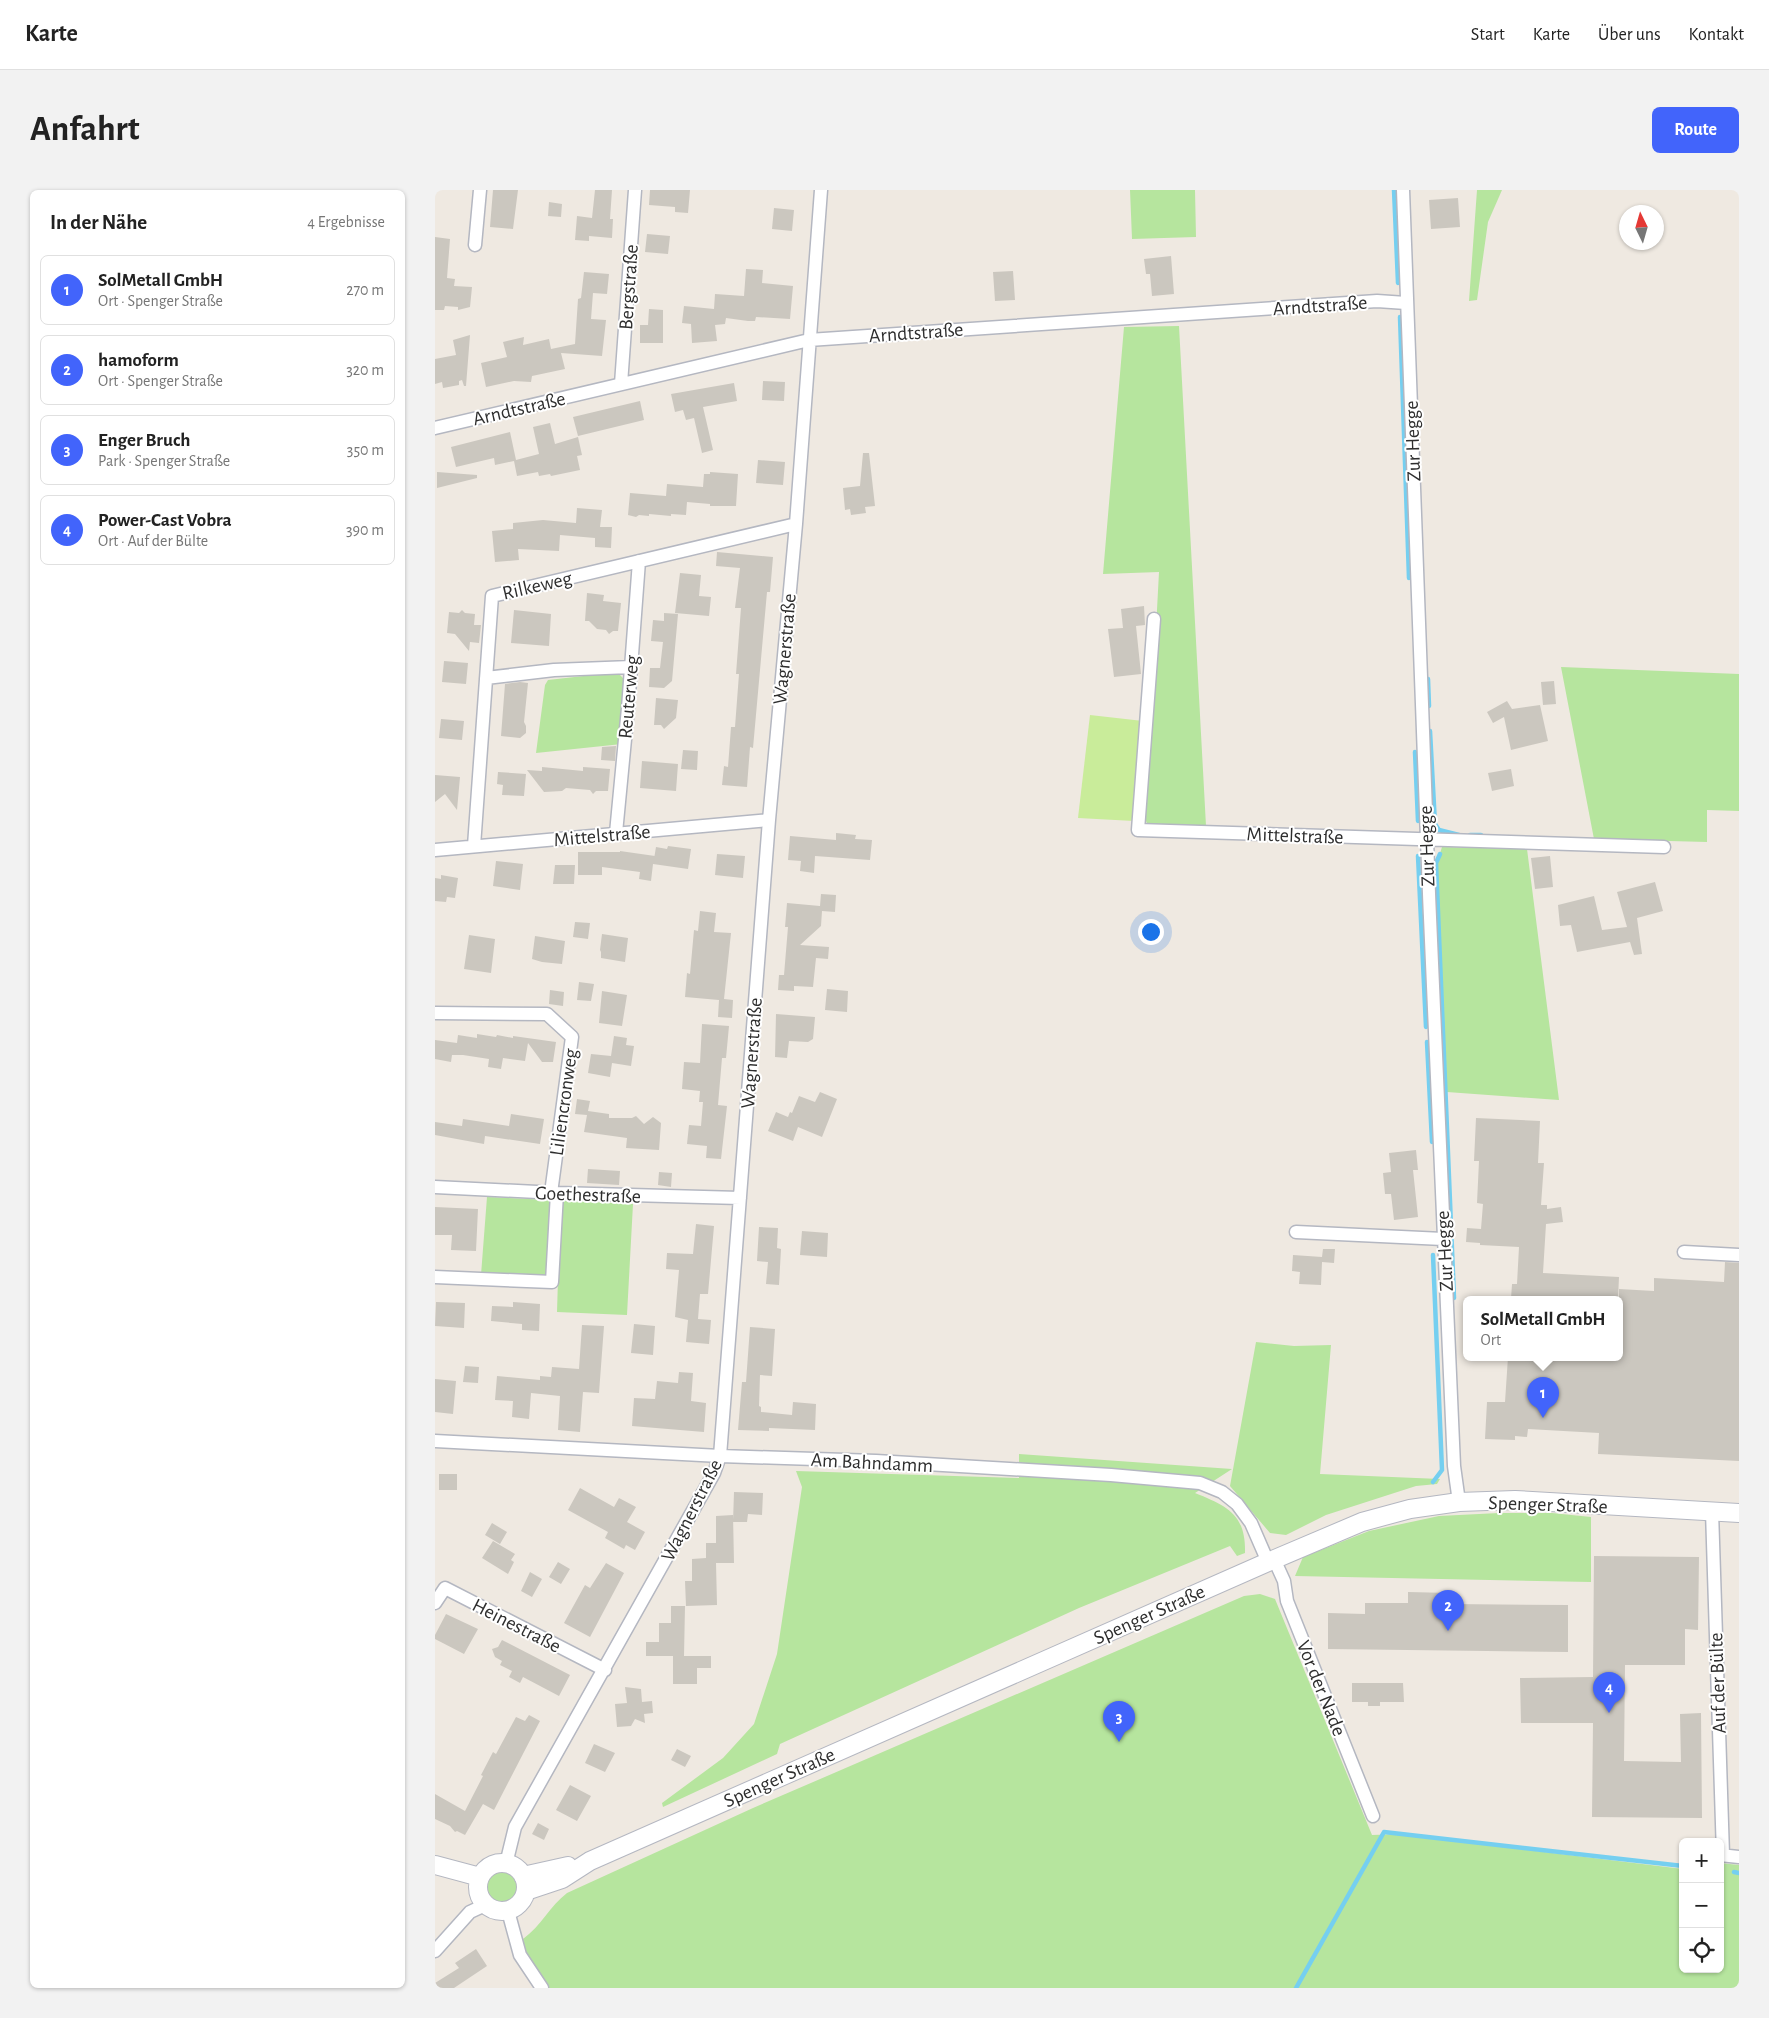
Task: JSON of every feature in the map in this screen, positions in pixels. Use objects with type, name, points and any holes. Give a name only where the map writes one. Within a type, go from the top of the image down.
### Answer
[{"type":"street","points":[[475,245],[480,190]]},
{"type":"street","name":"Bergstraße","points":[[621,384],[635,190]]},
{"type":"street","name":"Wagnerstraße","points":[[506,1864],[515,1827],[605,1670],[714,1473],[720,1456],[769,820],[796,524],[821,190]]},
{"type":"street","name":"Zur Hegge","points":[[1403,190],[1426,839],[1443,1239],[1454,1466],[1459,1502]]},
{"type":"street","name":"Arndtstraße","points":[[435,428],[809,340],[1377,301],[1406,303]]},
{"type":"street","name":"Rilkeweg","points":[[473,846],[492,596],[796,524]]},
{"type":"street","name":"Reuterweg","points":[[616,833],[639,561]]},
{"type":"street","name":"Mittelstraße","points":[[1154,619],[1138,830],[1664,848]]},
{"type":"street","points":[[486,678],[554,670],[631,667]]},
{"type":"street","name":"Mittelstraße","points":[[435,850],[769,820]]},
{"type":"street","name":"Liliencronweg","points":[[435,1012],[547,1014],[572,1037],[554,1193]]},
{"type":"street","name":"Goethestraße","points":[[435,1187],[554,1193],[740,1198]]},
{"type":"street","points":[[435,1277],[552,1282],[554,1193]]},
{"type":"street","points":[[1296,1232],[1443,1239]]},
{"type":"street","points":[[1684,1252],[1739,1255]]},
{"type":"street","name":"Am Bahndamm","points":[[435,1441],[720,1456],[875,1461],[1111,1475],[1200,1483],[1222,1492],[1237,1504],[1251,1523],[1271,1561]]},
{"type":"street","name":"Spenger Straße","points":[[525,1883],[562,1879],[590,1861],[1362,1522],[1410,1509],[1459,1502],[1515,1500],[1739,1513]]},
{"type":"street","name":"Auf der Bülte","points":[[1713,1511],[1722,1838]]},
{"type":"street","name":"Vor der Nade","points":[[1271,1561],[1283,1581],[1287,1601],[1373,1816]]},
{"type":"street","name":"Heinestraße","points":[[435,1603],[445,1588],[605,1670]]},
{"type":"street","points":[[1724,1855],[1739,1857]]},
{"type":"street","points":[[435,1865],[481,1891],[496,1911],[508,1911],[521,1902],[525,1883],[516,1868],[506,1864],[492,1866],[481,1891],[470,1912],[435,1951]]},
{"type":"street","points":[[435,1875],[481,1891]]},
{"type":"street","points":[[508,1911],[520,1955],[542,1988]]},
{"type":"green space","points":[[1130,190],[1195,190],[1196,237],[1132,239]]},
{"type":"green space","points":[[1477,190],[1502,190],[1488,222],[1477,300],[1469,301]]},
{"type":"green space","points":[[1179,326],[1206,826],[1156,826],[1147,823],[1142,813],[1151,722],[1159,572],[1103,574],[1124,327]]},
{"type":"green space","points":[[1561,667],[1739,674],[1739,811],[1707,810],[1707,842],[1594,839]]},
{"type":"green space","points":[[610,673],[620,675],[625,680],[622,744],[536,753],[545,685],[548,680]]},
{"type":"green space","points":[[1090,715],[1143,721],[1134,821],[1078,818]]},
{"type":"green space","points":[[1442,847],[1527,849],[1559,1100],[1447,1092],[1437,863]]},
{"type":"green space","points":[[487,1197],[633,1204],[627,1315],[557,1312],[558,1279],[481,1275]]},
{"type":"green space","points":[[1256,1342],[1294,1346],[1331,1345],[1320,1474],[1440,1479],[1437,1484],[1416,1486],[1326,1515],[1286,1535],[1270,1533],[1230,1486]]},
{"type":"green space","points":[[1019,1454],[1232,1469],[1195,1493],[1225,1507],[1238,1520],[1242,1529],[1245,1553],[1237,1556],[1230,1546],[1079,1608],[780,1744],[777,1754],[663,1807],[662,1803],[723,1758],[754,1724],[777,1654],[802,1487],[796,1471],[1019,1478]]},
{"type":"green space","points":[[1552,1513],[1591,1517],[1591,1582],[1295,1576],[1303,1557],[1369,1531],[1439,1516]]},
{"type":"green space","points":[[1260,1594],[1275,1599],[1372,1835],[1399,1834],[1679,1869],[1679,1973],[1724,1973],[1724,1863],[1739,1865],[1739,1988],[549,1988],[526,1955],[523,1939],[567,1893],[753,1808],[1244,1596]]},
{"type":"green space","points":[[502,1869],[509,1870],[515,1874],[519,1880],[519,1894],[515,1900],[509,1904],[502,1905],[495,1904],[489,1900],[485,1894],[484,1887],[485,1880],[489,1874],[495,1870]]},
{"type":"building","points":[[493,190],[518,190],[513,229],[490,227]]},
{"type":"building","points":[[595,190],[612,190],[610,219],[613,219],[612,238],[589,236],[589,241],[575,240],[577,216],[592,218]]},
{"type":"building","points":[[650,190],[690,190],[688,213],[675,212],[675,207],[649,205]]},
{"type":"building","points":[[1458,198],[1460,227],[1431,229],[1429,200]]},
{"type":"building","points":[[549,202],[562,204],[561,217],[548,216]]},
{"type":"building","points":[[774,208],[794,210],[792,231],[772,229]]},
{"type":"building","points":[[647,234],[670,236],[668,254],[645,252]]},
{"type":"building","points":[[435,237],[450,239],[447,278],[455,279],[454,286],[472,287],[470,307],[458,310],[458,307],[445,306],[444,310],[435,310]]},
{"type":"building","points":[[1171,256],[1174,294],[1152,296],[1150,274],[1146,274],[1144,259]]},
{"type":"building","points":[[746,269],[763,270],[762,283],[793,286],[790,319],[756,317],[755,321],[748,321],[726,318],[725,324],[715,325],[717,341],[692,343],[691,324],[682,323],[684,306],[714,309],[715,294],[744,296]]},
{"type":"building","points":[[1013,271],[1015,300],[995,301],[993,272]]},
{"type":"building","points":[[584,272],[609,274],[607,294],[593,293],[591,319],[606,320],[602,356],[561,353],[565,369],[532,376],[531,382],[514,381],[486,387],[481,363],[507,357],[503,342],[524,337],[523,345],[549,339],[551,349],[575,344],[578,299],[581,298]]},
{"type":"building","points":[[649,309],[663,310],[663,343],[640,343],[640,325],[648,325]]},
{"type":"building","points":[[470,335],[466,386],[464,386],[462,380],[459,381],[459,385],[443,388],[442,382],[435,384],[435,359],[456,355],[453,340]]},
{"type":"building","points":[[763,381],[785,382],[784,401],[762,400]]},
{"type":"building","points":[[734,383],[737,401],[703,407],[713,450],[702,453],[694,418],[686,420],[683,410],[675,412],[671,394]]},
{"type":"building","points":[[640,401],[644,420],[578,436],[573,417]]},
{"type":"building","points":[[550,423],[555,444],[578,437],[582,455],[577,456],[580,470],[551,476],[550,474],[539,476],[538,472],[517,476],[514,461],[495,465],[494,458],[456,467],[451,447],[510,432],[516,460],[539,454],[533,427]]},
{"type":"building","points":[[863,453],[869,453],[875,506],[865,507],[866,513],[851,515],[850,509],[845,510],[843,488],[860,486]]},
{"type":"building","points":[[758,460],[785,462],[783,485],[756,483]]},
{"type":"building","points":[[437,472],[477,475],[477,478],[437,488]]},
{"type":"building","points":[[710,472],[738,474],[736,506],[710,506],[710,504],[687,502],[686,515],[649,514],[649,516],[639,515],[636,517],[628,515],[630,493],[666,496],[667,484],[703,487],[704,474],[710,474]]},
{"type":"building","points":[[577,508],[602,510],[600,527],[612,527],[611,548],[595,547],[595,538],[560,535],[559,551],[518,549],[519,560],[495,562],[492,531],[513,529],[513,523],[543,520],[576,523]]},
{"type":"building","points":[[717,552],[773,557],[770,592],[767,592],[753,748],[750,747],[747,787],[722,785],[724,766],[728,767],[731,727],[735,727],[739,674],[736,674],[741,608],[735,608],[740,568],[716,566]]},
{"type":"building","points":[[680,573],[701,575],[699,596],[711,597],[709,616],[675,613]]},
{"type":"building","points":[[587,593],[604,595],[603,601],[621,603],[618,631],[613,631],[609,634],[606,630],[597,629],[589,621],[585,621]]},
{"type":"building","points":[[1144,606],[1145,625],[1136,626],[1141,674],[1114,677],[1108,629],[1123,628],[1121,609]]},
{"type":"building","points":[[462,610],[465,613],[475,614],[474,625],[481,625],[479,643],[470,642],[469,651],[455,634],[447,633],[449,612],[459,613]]},
{"type":"building","points":[[514,610],[551,614],[549,646],[511,643]]},
{"type":"building","points":[[664,613],[678,614],[672,681],[664,688],[649,687],[650,668],[660,668],[663,642],[651,641],[653,620],[664,621]]},
{"type":"building","points":[[444,661],[468,663],[466,684],[442,682]]},
{"type":"building","points":[[1554,681],[1556,704],[1543,705],[1541,682]]},
{"type":"building","points":[[528,683],[524,722],[526,733],[520,738],[501,736],[505,684]]},
{"type":"building","points":[[656,698],[678,700],[676,718],[664,729],[661,725],[654,725]]},
{"type":"building","points":[[1507,701],[1512,709],[1540,705],[1548,741],[1511,750],[1504,717],[1493,723],[1487,712]]},
{"type":"building","points":[[441,719],[464,721],[462,740],[439,738]]},
{"type":"building","points":[[616,746],[615,761],[601,760],[602,747]]},
{"type":"building","points":[[683,750],[698,751],[697,770],[681,769]]},
{"type":"building","points":[[642,761],[678,764],[676,791],[640,788]]},
{"type":"building","points":[[542,767],[583,771],[583,767],[610,769],[608,791],[596,791],[593,794],[590,790],[566,788],[562,791],[544,792],[527,770],[542,771]]},
{"type":"building","points":[[1511,769],[1514,786],[1492,791],[1488,773]]},
{"type":"building","points":[[498,772],[526,774],[524,796],[502,795],[503,785],[497,784]]},
{"type":"building","points":[[435,775],[460,777],[457,810],[445,794],[435,802]]},
{"type":"building","points":[[836,833],[856,835],[855,839],[872,840],[870,860],[815,856],[814,873],[800,871],[801,861],[788,860],[790,836],[836,840]]},
{"type":"building","points":[[668,846],[691,849],[688,869],[653,864],[651,881],[639,879],[640,872],[602,867],[602,875],[578,875],[578,852],[620,851],[655,856],[656,847],[667,849]]},
{"type":"building","points":[[717,854],[745,856],[743,878],[715,875]]},
{"type":"building","points":[[1550,856],[1553,887],[1535,889],[1531,858]]},
{"type":"building","points":[[496,861],[523,864],[520,890],[493,886]]},
{"type":"building","points":[[555,865],[575,865],[574,884],[553,884]]},
{"type":"building","points":[[441,875],[458,878],[455,898],[447,897],[446,902],[435,901],[435,878],[441,879]]},
{"type":"building","points":[[1655,882],[1663,911],[1637,918],[1642,954],[1634,955],[1630,942],[1577,952],[1571,925],[1560,926],[1558,905],[1594,896],[1602,930],[1627,927],[1617,892]]},
{"type":"building","points":[[821,894],[836,895],[835,912],[822,911],[821,926],[800,945],[829,947],[828,959],[816,958],[813,987],[794,986],[794,991],[778,990],[779,975],[784,975],[788,927],[785,927],[787,903],[820,906]]},
{"type":"building","points":[[700,911],[716,913],[714,932],[731,933],[724,999],[733,1000],[732,1018],[718,1017],[719,1000],[685,997],[687,973],[690,974],[694,930],[698,931]]},
{"type":"building","points":[[575,922],[590,923],[588,939],[573,937]]},
{"type":"building","points":[[602,934],[628,938],[625,962],[601,958]]},
{"type":"building","points":[[469,935],[495,939],[491,973],[464,969]]},
{"type":"building","points":[[535,936],[565,941],[562,964],[532,959]]},
{"type":"building","points":[[579,982],[594,984],[591,1001],[577,1000]]},
{"type":"building","points":[[827,989],[848,991],[847,1012],[825,1010]]},
{"type":"building","points":[[550,990],[564,992],[563,1006],[549,1004]]},
{"type":"building","points":[[602,991],[627,995],[622,1026],[599,1023]]},
{"type":"building","points":[[776,1014],[815,1017],[813,1039],[808,1042],[789,1041],[787,1058],[775,1057]]},
{"type":"building","points":[[702,1024],[729,1026],[726,1058],[722,1058],[718,1105],[727,1106],[721,1159],[706,1158],[707,1146],[687,1144],[689,1125],[701,1126],[703,1102],[699,1102],[700,1091],[682,1089],[684,1062],[700,1063]]},
{"type":"building","points":[[477,1034],[513,1038],[513,1036],[556,1042],[553,1062],[542,1062],[528,1043],[525,1061],[503,1058],[501,1069],[488,1067],[489,1059],[463,1055],[452,1055],[451,1062],[435,1059],[435,1040],[457,1043],[458,1035],[477,1038]]},
{"type":"building","points":[[614,1036],[627,1038],[626,1045],[634,1046],[631,1066],[612,1063],[610,1077],[588,1073],[591,1054],[611,1056]]},
{"type":"building","points":[[820,1092],[837,1099],[822,1137],[798,1127],[793,1141],[768,1131],[776,1112],[788,1117],[790,1112],[792,1113],[799,1096],[815,1102]]},
{"type":"building","points":[[577,1099],[590,1101],[588,1111],[609,1114],[609,1118],[632,1118],[636,1116],[644,1124],[653,1117],[661,1123],[659,1150],[626,1148],[627,1138],[584,1132],[587,1115],[575,1114]]},
{"type":"building","points":[[511,1114],[544,1119],[540,1144],[485,1136],[484,1144],[435,1135],[435,1122],[462,1126],[463,1119],[509,1126]]},
{"type":"building","points":[[1476,1118],[1540,1121],[1538,1163],[1544,1163],[1541,1205],[1547,1205],[1547,1209],[1561,1207],[1563,1222],[1546,1224],[1543,1273],[1619,1277],[1618,1296],[1511,1296],[1512,1284],[1517,1284],[1519,1247],[1480,1245],[1480,1243],[1466,1242],[1467,1228],[1481,1229],[1483,1204],[1477,1203],[1479,1161],[1474,1161]]},
{"type":"building","points":[[1416,1150],[1418,1170],[1413,1170],[1418,1217],[1394,1220],[1391,1194],[1385,1194],[1383,1173],[1391,1172],[1389,1153]]},
{"type":"building","points":[[588,1169],[620,1171],[619,1185],[587,1183]]},
{"type":"building","points":[[659,1172],[672,1173],[671,1187],[658,1185]]},
{"type":"building","points":[[435,1207],[478,1209],[476,1251],[451,1250],[452,1235],[435,1235]]},
{"type":"building","points":[[696,1224],[714,1226],[708,1294],[700,1294],[698,1319],[711,1320],[709,1344],[686,1342],[688,1320],[675,1317],[679,1270],[666,1269],[667,1253],[693,1254]]},
{"type":"building","points":[[759,1227],[778,1228],[777,1248],[781,1249],[779,1285],[766,1284],[768,1262],[757,1261]]},
{"type":"building","points":[[802,1231],[828,1233],[827,1257],[800,1255]]},
{"type":"building","points":[[1323,1249],[1335,1249],[1334,1263],[1322,1262],[1321,1285],[1299,1284],[1300,1272],[1292,1271],[1293,1255],[1322,1257]]},
{"type":"building","points":[[1725,1262],[1739,1263],[1739,1461],[1598,1454],[1599,1433],[1528,1429],[1527,1437],[1515,1436],[1515,1440],[1485,1439],[1487,1402],[1505,1402],[1508,1361],[1623,1361],[1623,1296],[1619,1296],[1619,1289],[1654,1291],[1654,1278],[1724,1282]]},
{"type":"building","points":[[436,1302],[465,1303],[464,1328],[435,1326]]},
{"type":"building","points":[[513,1302],[540,1304],[539,1331],[522,1330],[522,1324],[491,1321],[492,1306],[513,1307]]},
{"type":"building","points":[[634,1324],[655,1326],[653,1355],[631,1353]]},
{"type":"building","points":[[582,1325],[604,1326],[599,1393],[583,1392],[580,1432],[558,1430],[560,1396],[531,1393],[529,1419],[512,1417],[513,1401],[495,1400],[497,1376],[540,1380],[540,1376],[551,1377],[552,1367],[579,1369]]},
{"type":"building","points":[[750,1327],[775,1329],[772,1376],[760,1375],[759,1406],[761,1407],[761,1412],[792,1415],[793,1402],[816,1404],[815,1430],[769,1428],[769,1431],[738,1430],[742,1382],[746,1382]]},
{"type":"building","points":[[465,1366],[479,1367],[478,1383],[463,1382]]},
{"type":"building","points":[[679,1372],[693,1373],[691,1401],[706,1403],[704,1432],[632,1426],[634,1398],[655,1399],[657,1381],[678,1383]]},
{"type":"building","points":[[435,1379],[456,1381],[453,1414],[435,1412]]},
{"type":"building","points":[[439,1474],[457,1474],[457,1490],[439,1490]]},
{"type":"building","points":[[580,1488],[614,1507],[619,1498],[636,1507],[627,1522],[645,1532],[635,1550],[626,1545],[624,1549],[605,1538],[608,1532],[568,1510]]},
{"type":"building","points":[[734,1492],[763,1493],[762,1515],[748,1514],[747,1522],[733,1522]]},
{"type":"building","points":[[733,1515],[734,1563],[716,1563],[717,1605],[686,1606],[685,1581],[692,1581],[692,1559],[706,1558],[706,1543],[716,1543],[716,1516]]},
{"type":"building","points":[[492,1523],[507,1532],[500,1544],[485,1535]]},
{"type":"building","points":[[493,1541],[515,1554],[511,1560],[514,1562],[508,1574],[482,1558]]},
{"type":"building","points":[[1594,1556],[1699,1557],[1698,1630],[1685,1629],[1685,1665],[1625,1665],[1624,1761],[1681,1762],[1680,1714],[1701,1713],[1702,1818],[1592,1817],[1593,1723],[1521,1723],[1520,1678],[1593,1677]]},
{"type":"building","points":[[558,1562],[570,1569],[561,1584],[549,1577]]},
{"type":"building","points":[[606,1563],[624,1573],[590,1637],[564,1623],[585,1585],[590,1588]]},
{"type":"building","points":[[530,1572],[542,1579],[532,1597],[521,1591]]},
{"type":"building","points":[[1408,1592],[1450,1593],[1450,1604],[1568,1605],[1568,1652],[1328,1649],[1328,1613],[1365,1614],[1365,1603],[1408,1603]]},
{"type":"building","points":[[671,1606],[685,1606],[684,1656],[711,1656],[711,1668],[697,1668],[697,1684],[673,1684],[673,1656],[646,1656],[646,1642],[659,1642],[659,1623],[671,1623]]},
{"type":"building","points":[[446,1614],[478,1629],[464,1654],[435,1639],[435,1635]]},
{"type":"building","points":[[502,1640],[570,1675],[559,1696],[523,1677],[520,1683],[509,1677],[512,1671],[500,1665],[502,1661],[495,1657],[492,1649],[498,1647]]},
{"type":"building","points":[[1352,1683],[1403,1683],[1404,1702],[1380,1702],[1380,1706],[1368,1706],[1368,1702],[1352,1702]]},
{"type":"building","points":[[625,1687],[641,1689],[642,1702],[652,1701],[653,1713],[644,1714],[645,1723],[635,1719],[631,1726],[617,1727],[615,1704],[627,1703]]},
{"type":"building","points":[[529,1715],[540,1721],[494,1810],[483,1804],[465,1835],[457,1831],[455,1832],[450,1826],[435,1819],[435,1794],[465,1811],[493,1752],[496,1754],[516,1717],[525,1721]]},
{"type":"building","points":[[594,1744],[615,1753],[605,1772],[585,1763]]},
{"type":"building","points":[[677,1749],[691,1756],[685,1767],[671,1760]]},
{"type":"building","points":[[570,1785],[591,1796],[577,1821],[556,1810]]},
{"type":"building","points":[[538,1823],[549,1829],[544,1840],[532,1834]]},
{"type":"building","points":[[476,1949],[487,1966],[454,1988],[435,1988],[435,1983],[459,1968],[455,1963]]},
{"type":"waterway","points":[[1394,190],[1398,283]]},
{"type":"waterway","points":[[1400,317],[1409,578]]},
{"type":"waterway","points":[[1428,679],[1429,706]]},
{"type":"waterway","points":[[1430,731],[1435,824],[1439,830],[1459,835]]},
{"type":"waterway","points":[[1415,752],[1418,821]]},
{"type":"waterway","points":[[1470,835],[1481,835]]},
{"type":"waterway","points":[[1440,854],[1436,863],[1454,1298]]},
{"type":"waterway","points":[[1418,856],[1426,1027]]},
{"type":"waterway","points":[[1427,1042],[1432,1142]]},
{"type":"waterway","points":[[1433,1255],[1442,1470],[1433,1482]]},
{"type":"waterway","points":[[1296,1988],[1384,1832],[1679,1866]]},
{"type":"waterway","points":[[1734,1872],[1739,1873]]},
{"type":"place","name":"SolMetall GmbH","points":[[1543,1418]]},
{"type":"place","name":"hamoform","points":[[1448,1631]]},
{"type":"place","name":"Power-Cast Vobra","points":[[1609,1713]]},
{"type":"place","name":"Enger Bruch","points":[[1119,1742]]}]
